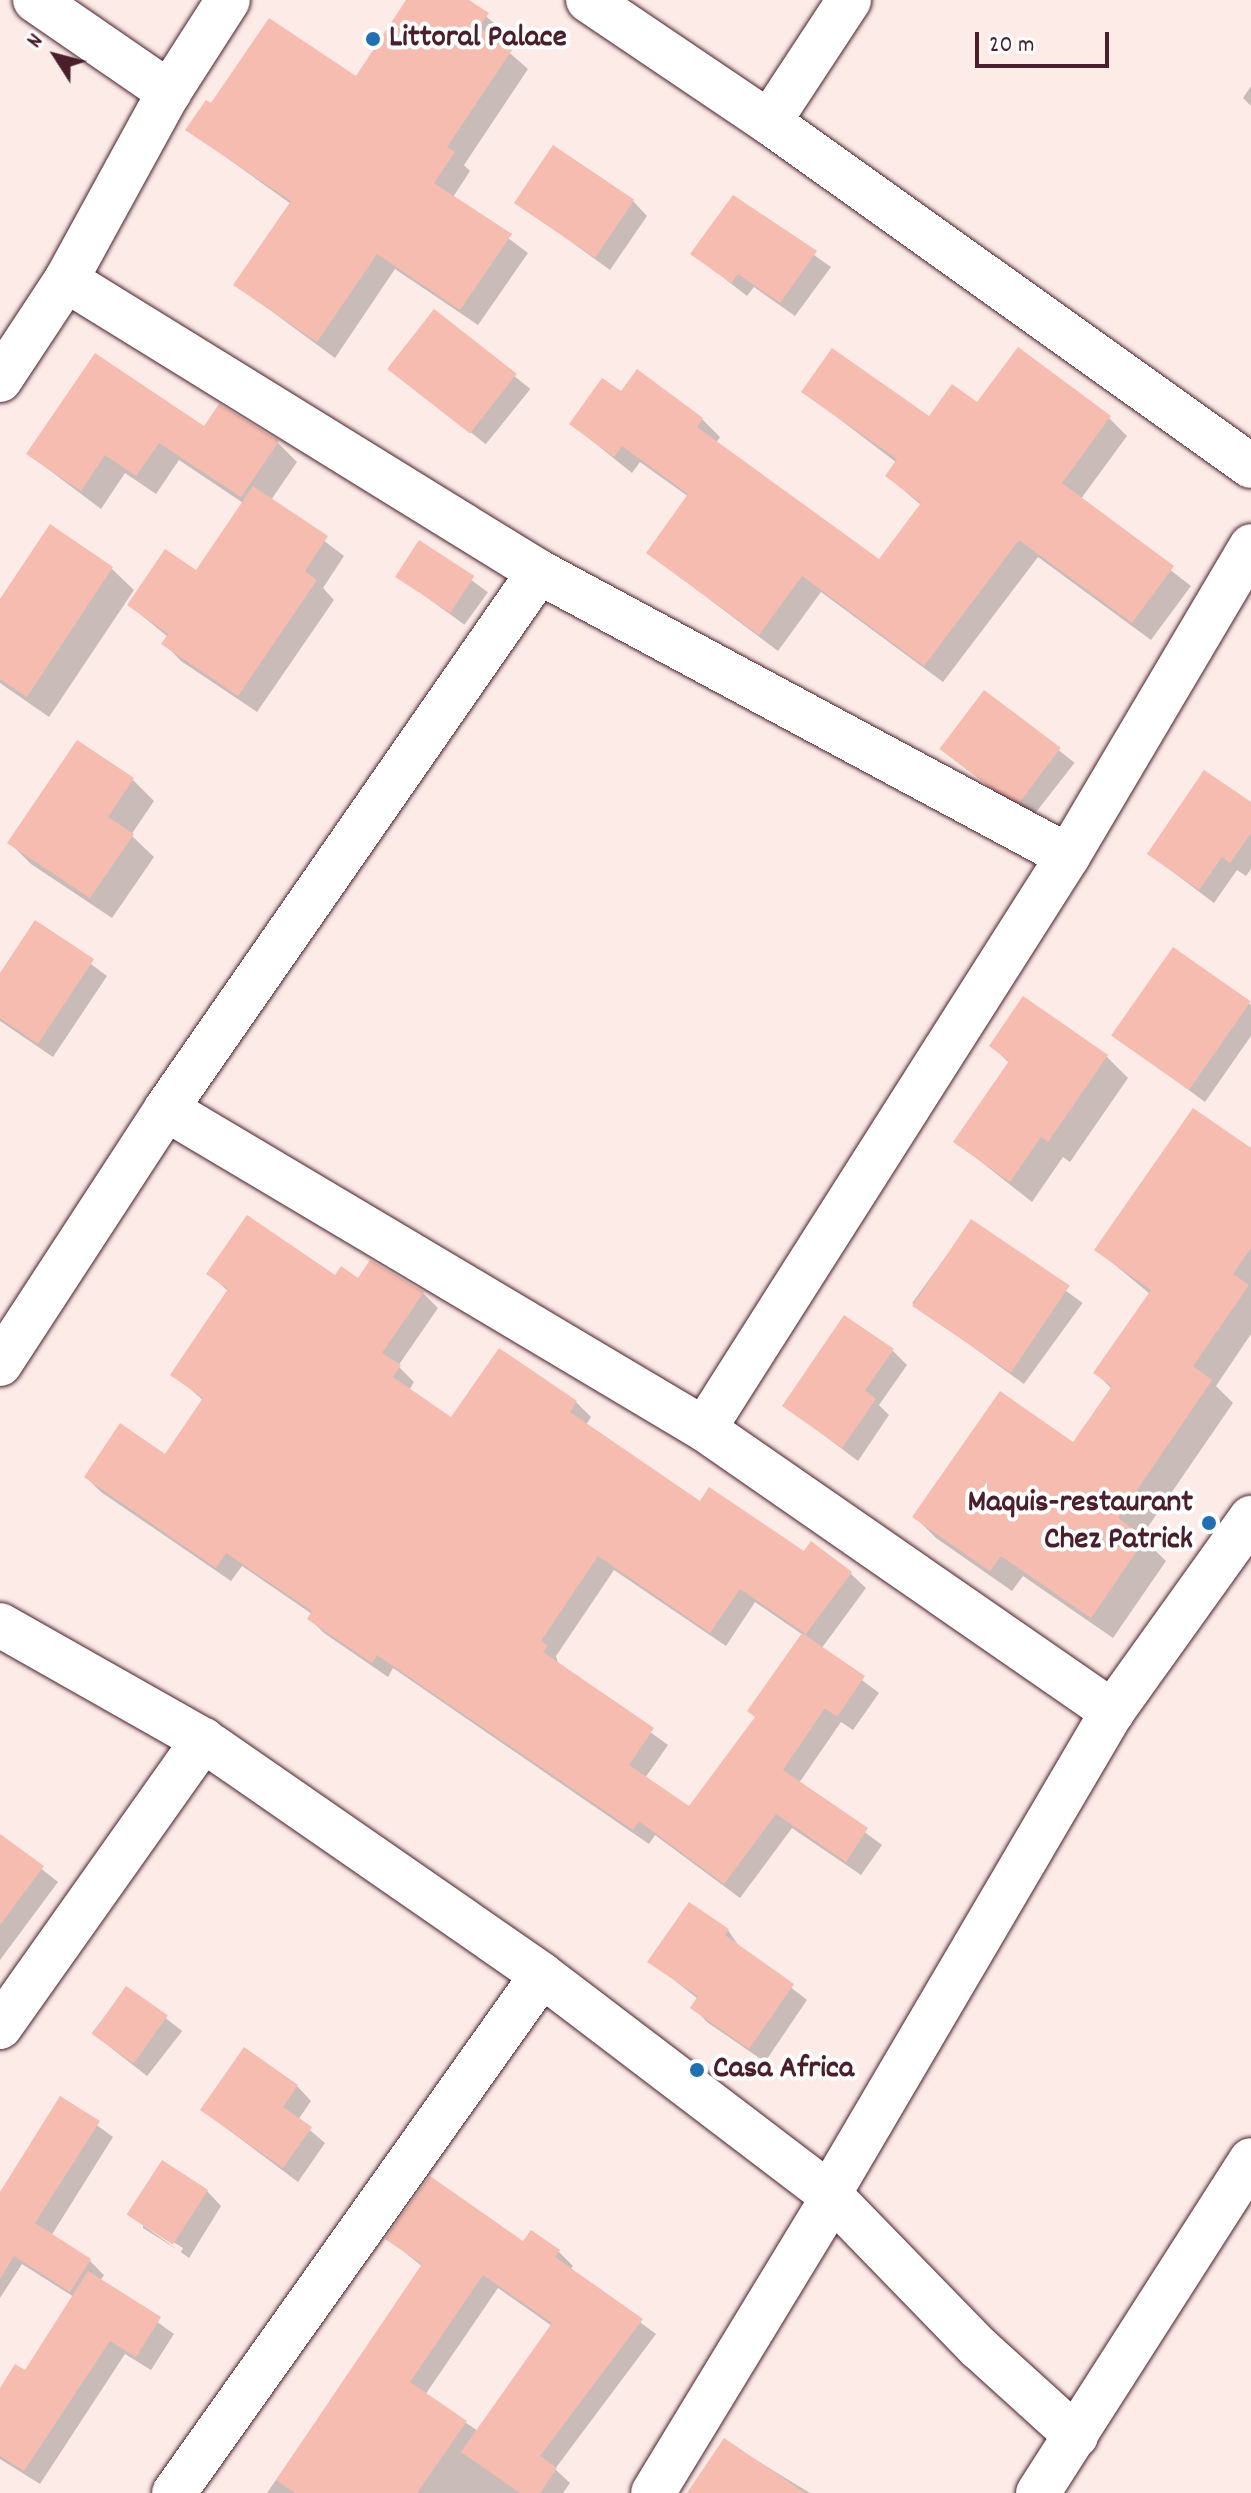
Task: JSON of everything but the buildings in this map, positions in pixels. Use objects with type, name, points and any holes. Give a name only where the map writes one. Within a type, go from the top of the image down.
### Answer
[{"type":"street","points":[[35,0],[169,92]]},
{"type":"street","points":[[0,380],[66,280],[169,92],[228,0]]},
{"type":"street","points":[[588,0],[769,122],[1251,466]]},
{"type":"street","points":[[769,122],[849,0]]},
{"type":"street","points":[[66,280],[539,572],[1068,856]]},
{"type":"street","points":[[704,1429],[1068,856],[1251,546]]},
{"type":"street","points":[[3,1348],[539,572]]},
{"type":"street","points":[[166,1109],[704,1429],[1112,1712]]},
{"type":"street","points":[[653,2493],[830,2197],[1112,1712],[1251,1518]]},
{"type":"street","points":[[0,1625],[203,1740],[542,1975],[830,2197],[1076,2436]]},
{"type":"street","points":[[0,2027],[203,1740]]},
{"type":"street","points":[[174,2493],[542,1975]]},
{"type":"street","points":[[1038,2493],[1251,2160]]},
{"type":"place","name":"Littoral Palace","points":[[373,39]]},
{"type":"place","name":"Maquis-restaurant Chez Patrick","points":[[1209,1523]]},
{"type":"place","name":"Casa Africa","points":[[697,2070]]}]
